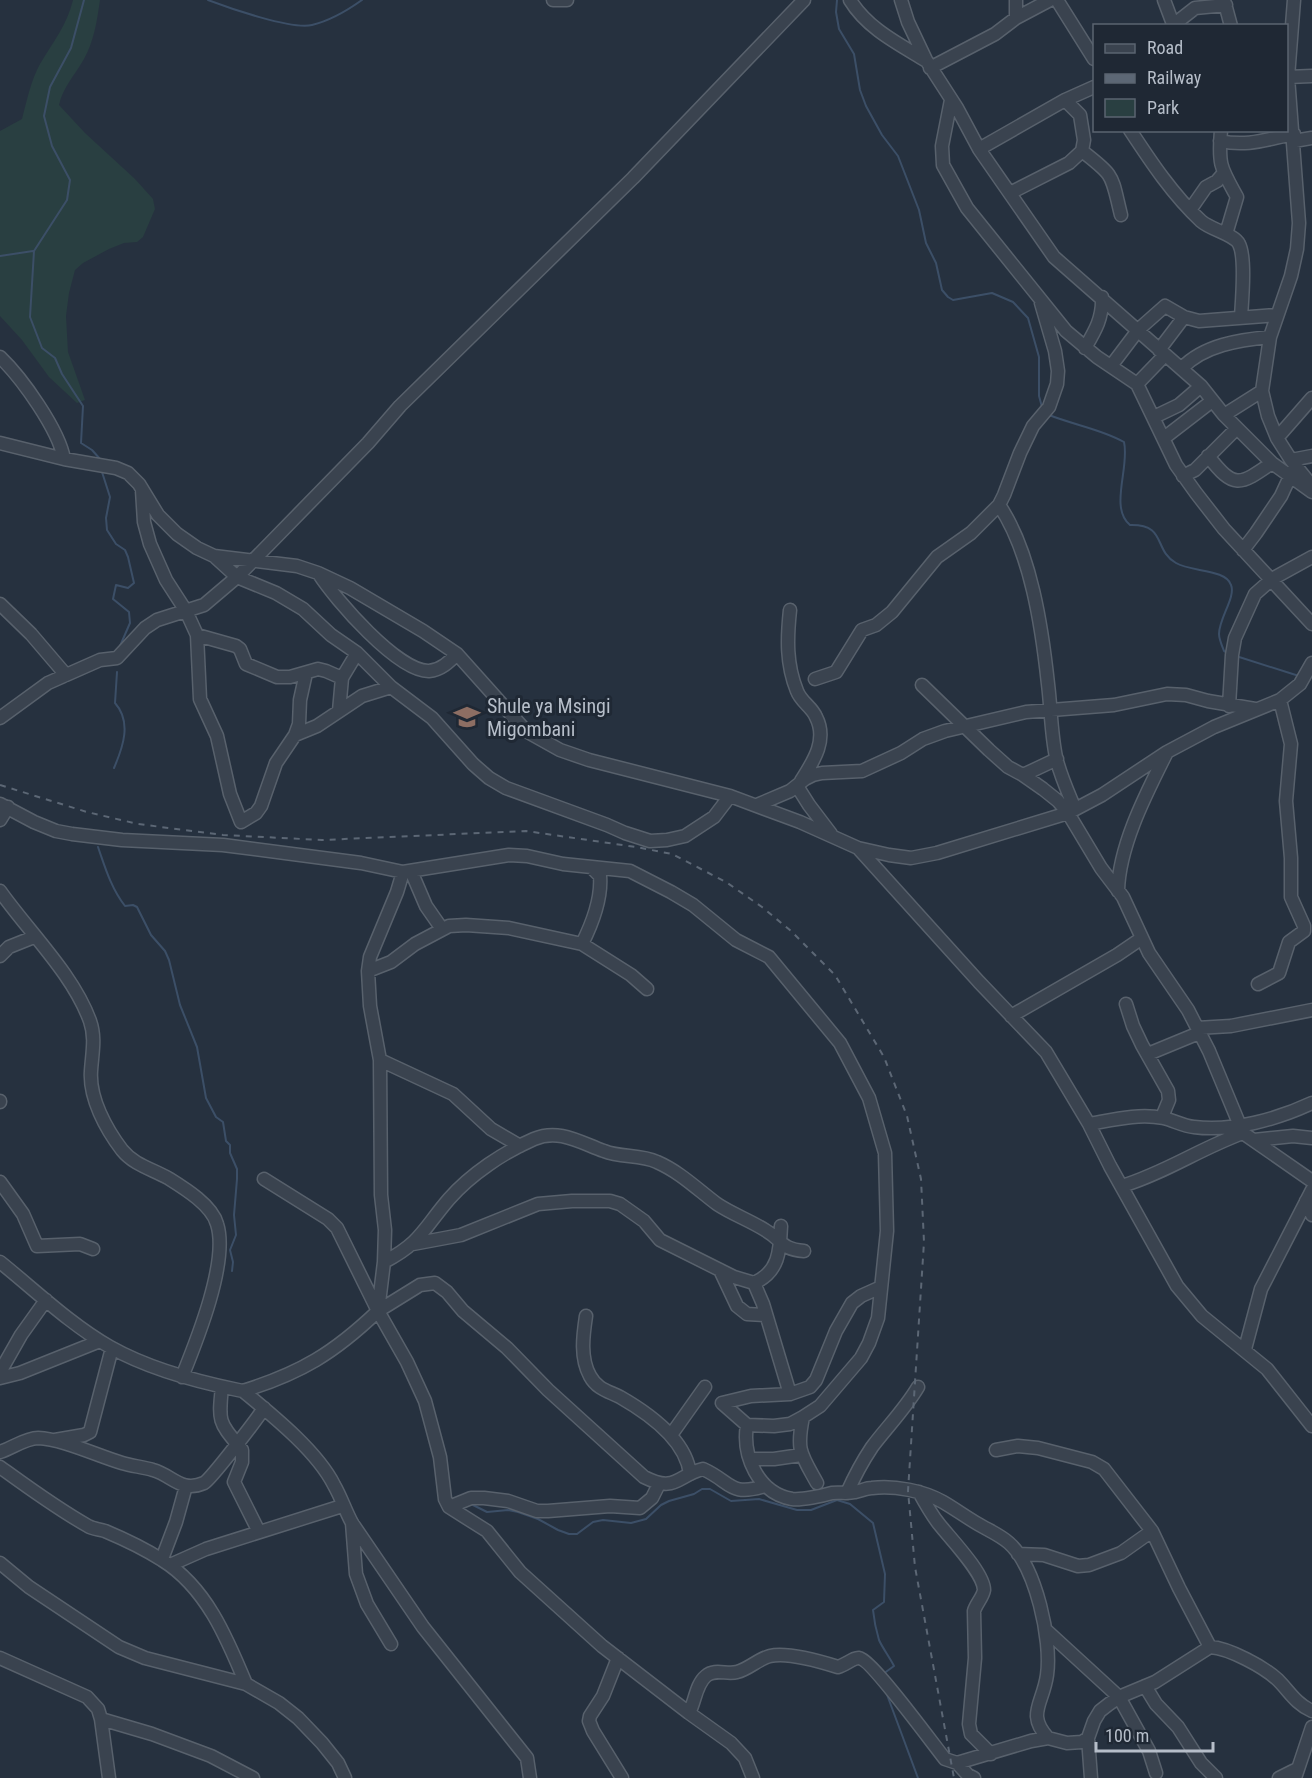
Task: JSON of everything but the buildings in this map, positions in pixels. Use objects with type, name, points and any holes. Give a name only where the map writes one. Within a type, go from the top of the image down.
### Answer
[{"type":"street","points":[[553,0],[567,0]]},
{"type":"street","points":[[0,718],[48,682],[100,660],[117,658],[145,628],[167,615],[204,605],[237,577],[368,443],[400,406],[633,178],[804,0]]},
{"type":"street","points":[[851,0],[856,10],[872,27],[928,64]]},
{"type":"street","points":[[901,0],[908,22],[928,64],[979,150],[1054,257],[1182,368],[1201,386],[1224,415],[1272,463],[1292,468],[1312,486]]},
{"type":"street","points":[[1016,0],[1016,18]]},
{"type":"street","points":[[928,64],[995,34],[1016,18],[1050,0]]},
{"type":"street","points":[[1056,0],[1093,55]]},
{"type":"street","points":[[1164,0],[1173,24]]},
{"type":"street","points":[[1294,0],[1289,37],[1288,77],[1299,223],[1297,249],[1291,276],[1270,337],[1262,391],[1268,416],[1277,438],[1292,468],[1312,492]]},
{"type":"street","points":[[1174,24],[1195,8],[1225,2],[1230,24]]},
{"type":"street","points":[[1288,77],[1312,76]]},
{"type":"street","points":[[979,150],[1065,100],[1093,88]]},
{"type":"street","points":[[951,100],[942,147],[943,165],[967,208],[1066,331],[1085,348],[1137,384],[1176,465],[1184,476],[1218,522],[1312,624]]},
{"type":"street","points":[[1010,193],[1069,163],[1082,151],[1084,140],[1080,116],[1065,100]]},
{"type":"street","points":[[1131,132],[1166,182],[1190,210],[1212,229],[1226,234],[1239,244],[1243,266],[1241,317]]},
{"type":"street","points":[[1218,134],[1236,145],[1312,138]]},
{"type":"street","points":[[1218,134],[1223,174],[1237,198],[1226,234]]},
{"type":"street","points":[[1082,151],[1106,169],[1111,176],[1121,215]]},
{"type":"street","points":[[1190,210],[1206,188],[1223,174]]},
{"type":"street","points":[[1299,223],[1312,220]]},
{"type":"street","points":[[815,679],[836,672],[862,630],[876,626],[892,612],[938,557],[971,533],[999,504],[1033,426],[1049,407],[1057,384],[1055,351],[1039,297]]},
{"type":"street","points":[[1085,348],[1099,324],[1103,311],[1102,297]]},
{"type":"street","points":[[1111,366],[1139,329],[1165,306],[1184,317],[1199,321],[1277,315]]},
{"type":"street","points":[[1137,384],[1162,352],[1184,317]]},
{"type":"street","points":[[1182,368],[1192,359],[1210,350],[1230,343],[1270,337]]},
{"type":"street","points":[[0,357],[26,388],[58,437],[64,459]]},
{"type":"street","points":[[1154,417],[1179,405],[1201,386]]},
{"type":"street","points":[[1224,415],[1262,391]]},
{"type":"street","points":[[1277,438],[1312,398]]},
{"type":"street","points":[[1164,438],[1212,401]]},
{"type":"street","points":[[1184,476],[1195,470],[1237,428]]},
{"type":"street","points":[[0,443],[64,459],[116,468],[128,473],[142,488],[158,515],[177,534],[197,548],[214,556],[237,577],[291,601],[303,609],[331,635],[357,653],[392,687],[432,718],[473,764],[489,778],[506,788],[650,841],[685,836],[714,817],[730,796]]},
{"type":"street","points":[[1208,456],[1221,472],[1234,482],[1240,482],[1272,463]]},
{"type":"street","points":[[1243,550],[1281,496],[1292,468],[1312,456]]},
{"type":"street","points":[[142,488],[144,522],[150,544],[166,580],[186,611],[197,635],[200,699],[217,736],[230,794],[241,822],[256,813],[261,806],[276,764],[295,735],[306,673]]},
{"type":"street","points":[[999,504],[1009,519],[1032,589],[1044,658],[1057,759],[1072,811],[1101,867],[1135,921],[1153,959],[1175,989],[1198,1031],[1241,1129],[1312,1181]]},
{"type":"street","points":[[214,556],[297,566],[350,588],[384,607],[457,654],[526,731],[560,750],[589,760],[730,796],[858,848],[911,858],[937,853],[1072,811],[1102,795],[1167,752],[1214,727],[1280,700],[1300,684],[1312,663]]},
{"type":"street","points":[[1230,706],[1235,638],[1255,594],[1272,579],[1312,557]]},
{"type":"street","points":[[318,573],[369,634],[414,667],[426,671],[435,670],[457,654]]},
{"type":"street","points":[[0,604],[31,634],[66,675]]},
{"type":"street","points":[[790,610],[787,645],[789,664],[798,695],[816,716],[820,739],[818,753],[799,784]]},
{"type":"street","points":[[197,635],[236,646],[240,649],[246,664],[277,677],[290,677],[318,669],[342,678]]},
{"type":"street","points":[[339,711],[342,678],[357,653]]},
{"type":"street","points":[[922,685],[1008,767],[1023,775],[1072,811]]},
{"type":"street","points":[[295,735],[317,726],[362,696],[392,687]]},
{"type":"street","points":[[756,805],[790,790],[805,779],[822,773],[862,771],[901,753],[923,739],[965,726],[1026,712],[1114,705],[1167,694],[1186,695],[1230,706],[1256,709]]},
{"type":"street","points":[[1258,984],[1279,973],[1289,942],[1304,931],[1291,897],[1291,858],[1286,801],[1291,744],[1280,700]]},
{"type":"street","points":[[1118,891],[1123,855],[1144,800],[1167,752]]},
{"type":"street","points":[[1023,775],[1057,759]]},
{"type":"street","points":[[799,784],[809,805],[834,837]]},
{"type":"street","points":[[0,820],[4,806],[56,831],[131,841],[223,845],[361,863],[407,872],[509,855],[527,856],[550,862],[630,871],[653,881],[693,905],[736,940],[769,957],[840,1043],[869,1098],[885,1153],[886,1231],[881,1287],[878,1318],[869,1343],[852,1370],[820,1406],[790,1424],[747,1425],[722,1403],[751,1396],[790,1394],[805,1390],[816,1380],[836,1331],[852,1303],[881,1287]]},
{"type":"street","points":[[858,848],[1046,1052],[1089,1124],[1110,1166],[1178,1286],[1202,1316],[1267,1369],[1312,1425]]},
{"type":"street","points":[[582,944],[594,916],[600,888],[600,876],[592,868]]},
{"type":"street","points":[[407,872],[442,929]]},
{"type":"street","points":[[378,1311],[385,1230],[381,1195],[381,1060],[370,1006],[368,971],[370,957],[407,872]]},
{"type":"street","points":[[0,891],[69,982],[91,1022],[94,1049],[91,1082],[99,1110],[109,1130],[123,1151],[192,1195],[208,1209],[217,1221],[220,1236],[218,1269],[182,1377]]},
{"type":"street","points":[[368,971],[391,962],[442,929],[456,924],[509,928],[582,944],[631,975],[647,989]]},
{"type":"street","points":[[0,956],[9,947],[34,937]]},
{"type":"street","points":[[1011,1016],[1108,961],[1142,938]]},
{"type":"street","points":[[1126,1004],[1133,1026],[1168,1091],[1169,1100],[1162,1117]]},
{"type":"street","points":[[1148,1054],[1198,1031],[1312,1010]]},
{"type":"street","points":[[381,1060],[453,1094],[491,1129],[520,1146]]},
{"type":"street","points":[[1122,1186],[1158,1173],[1241,1129],[1312,1103]]},
{"type":"street","points":[[1089,1124],[1139,1117],[1162,1117],[1192,1127],[1241,1129]]},
{"type":"street","points":[[384,1262],[413,1244],[465,1182],[520,1146],[554,1134],[608,1153],[642,1156],[649,1159],[687,1179],[717,1204],[743,1220],[766,1230],[791,1250],[804,1251]]},
{"type":"street","points":[[1254,1140],[1293,1136],[1312,1138]]},
{"type":"street","points":[[264,1179],[328,1219],[337,1228],[425,1401],[435,1434],[445,1499],[449,1507],[487,1531],[519,1572],[618,1658],[688,1713],[731,1743],[745,1758],[753,1778]]},
{"type":"street","points":[[0,1182],[23,1214],[37,1246],[80,1244],[93,1249]]},
{"type":"street","points":[[1245,1349],[1262,1289],[1309,1195]]},
{"type":"street","points":[[1309,1195],[1312,1215]]},
{"type":"street","points":[[413,1244],[461,1235],[538,1204],[610,1201],[620,1204],[644,1221],[660,1240],[753,1283],[764,1279],[776,1263],[781,1226]]},
{"type":"street","points":[[0,1262],[46,1300],[112,1348],[182,1377],[243,1390],[276,1380],[334,1350],[378,1311],[420,1285],[429,1282],[440,1285],[463,1311],[488,1331],[548,1390],[644,1477],[659,1484],[677,1481],[703,1469],[736,1490],[745,1491],[765,1486]]},
{"type":"street","points":[[720,1269],[737,1306],[747,1314],[766,1315]]},
{"type":"street","points":[[753,1283],[766,1315],[790,1394]]},
{"type":"street","points":[[0,1372],[21,1335],[46,1300]]},
{"type":"street","points":[[586,1316],[583,1337],[584,1355],[589,1374],[603,1390],[621,1398],[671,1435],[686,1457],[690,1474]]},
{"type":"street","points":[[0,1378],[20,1373],[100,1341]]},
{"type":"street","points":[[0,1452],[31,1439],[51,1440],[89,1433],[101,1397],[112,1348]]},
{"type":"street","points":[[222,1387],[221,1425],[242,1450],[243,1456],[234,1482],[259,1532]]},
{"type":"street","points":[[847,1493],[859,1468],[873,1447],[904,1410],[918,1387]]},
{"type":"street","points":[[671,1435],[705,1388]]},
{"type":"street","points":[[243,1390],[323,1468],[334,1485],[352,1523],[423,1627],[519,1745],[527,1758],[530,1778]]},
{"type":"street","points":[[805,1390],[820,1406]]},
{"type":"street","points":[[51,1440],[124,1464],[162,1473],[186,1486],[204,1483],[208,1479],[256,1422],[264,1408]]},
{"type":"street","points":[[803,1417],[799,1441],[801,1455],[817,1483]]},
{"type":"street","points":[[747,1425],[745,1445],[753,1468],[765,1486],[775,1493],[790,1498],[847,1493],[878,1487],[919,1492],[943,1502],[1009,1544],[1026,1566],[1047,1631],[1047,1673],[1036,1719],[1039,1728],[1048,1738]]},
{"type":"street","points":[[996,1450],[1018,1446],[1038,1448],[1092,1462],[1104,1468],[1152,1531],[1210,1647]]},
{"type":"street","points":[[750,1459],[774,1459],[801,1455]]},
{"type":"street","points":[[0,1467],[30,1486],[35,1494],[88,1526],[102,1529],[124,1539],[166,1562],[190,1584],[213,1613],[228,1639],[246,1684]]},
{"type":"street","points":[[449,1507],[471,1498],[484,1498],[519,1503],[537,1511],[610,1506],[640,1508],[652,1498],[659,1484]]},
{"type":"street","points":[[166,1562],[186,1486]]},
{"type":"street","points":[[919,1492],[939,1525],[971,1563],[984,1588],[984,1593],[974,1611],[975,1658],[969,1724],[971,1734],[990,1754]]},
{"type":"street","points":[[166,1562],[342,1506]]},
{"type":"street","points":[[352,1523],[356,1574],[367,1604],[391,1644]]},
{"type":"street","points":[[1018,1554],[1044,1555],[1078,1566],[1089,1565],[1120,1553],[1152,1531]]},
{"type":"street","points":[[0,1563],[28,1587],[119,1647],[146,1658],[246,1684],[279,1703],[298,1718],[330,1754],[345,1778]]},
{"type":"street","points":[[1047,1631],[1119,1697],[1149,1751],[1156,1773]]},
{"type":"street","points":[[1091,1778],[1088,1738],[1101,1711],[1119,1697],[1155,1682],[1210,1647],[1224,1650],[1262,1667],[1280,1682],[1294,1700],[1312,1711]]},
{"type":"street","points":[[688,1713],[694,1704],[702,1680],[708,1674],[737,1672],[772,1655],[784,1655],[838,1667],[859,1658],[864,1660],[880,1677],[945,1759],[957,1762],[1048,1738],[1076,1744],[1088,1738]]},
{"type":"street","points":[[0,1658],[87,1697],[98,1710],[101,1719],[109,1778]]},
{"type":"street","points":[[618,1658],[600,1702],[589,1720],[593,1731],[622,1778]]},
{"type":"street","points":[[1145,1686],[1156,1704],[1178,1727],[1201,1763],[1216,1778]]},
{"type":"street","points":[[101,1719],[152,1734],[211,1756],[254,1778]]},
{"type":"street","points":[[1279,1778],[1296,1774],[1312,1727]]},
{"type":"street","points":[[957,1762],[968,1775],[974,1778]]},
{"type":"green space","points":[[73,0],[100,0],[90,45],[66,87],[59,105],[85,133],[135,179],[153,199],[155,209],[143,237],[137,242],[124,243],[109,249],[75,270],[66,316],[68,352],[85,400],[77,403],[49,377],[22,340],[0,316],[0,131],[22,119],[37,70],[63,25]]},
{"type":"waterway","points":[[84,0],[71,48],[50,87],[44,116],[52,146],[70,180],[67,200],[34,251],[30,317],[42,348],[55,358],[62,374],[83,406],[81,443],[100,459]]},
{"type":"waterway","points":[[208,0],[260,17],[303,26],[332,18],[362,0]]},
{"type":"waterway","points":[[837,0],[836,12],[839,29],[854,54],[860,90],[882,135],[898,156],[919,210],[926,243],[936,263],[942,290],[953,300],[992,293],[1013,302],[1028,318],[1039,357],[1039,396],[1042,407]]},
{"type":"waterway","points":[[0,256],[33,251]]},
{"type":"waterway","points":[[1049,415],[1124,442],[1125,463],[1120,498],[1124,518],[1130,525],[1142,526],[1155,533],[1164,551],[1176,563],[1215,573],[1228,580],[1232,590],[1219,634],[1224,651],[1228,653]]},
{"type":"waterway","points":[[102,472],[110,497],[106,518],[107,530],[116,544],[125,550],[134,583],[128,588],[116,585],[113,599],[129,612],[130,623],[120,646]]},
{"type":"waterway","points":[[1236,656],[1299,676]]},
{"type":"waterway","points":[[114,768],[123,743],[125,726],[115,703],[117,672]]},
{"type":"waterway","points":[[98,847],[120,899],[125,906],[137,907],[151,935],[165,951],[180,1005],[197,1047],[206,1098],[216,1117],[223,1122],[226,1141],[230,1145],[230,1153],[237,1169],[234,1215],[236,1235],[230,1250],[233,1262],[232,1271]]},
{"type":"waterway","points":[[469,1503],[487,1512],[508,1510],[518,1512],[569,1534],[577,1534],[593,1522],[603,1520],[631,1523],[646,1519],[661,1505],[702,1489],[710,1489],[731,1501],[759,1499],[797,1510],[811,1510],[837,1500],[850,1504],[873,1523],[885,1574],[884,1602],[873,1610],[879,1640],[894,1666],[883,1674]]},
{"type":"waterway","points":[[886,1692],[918,1778]]},
{"type":"railway","points":[[0,785],[87,812],[138,824],[223,835],[322,840],[526,831],[672,854],[726,882],[762,907],[791,931],[835,975],[884,1057],[907,1116],[921,1179],[924,1242],[908,1491],[915,1567],[954,1778]]},
{"type":"place","name":"Shule ya Msingi Migombani","points":[[467,717]]}]
